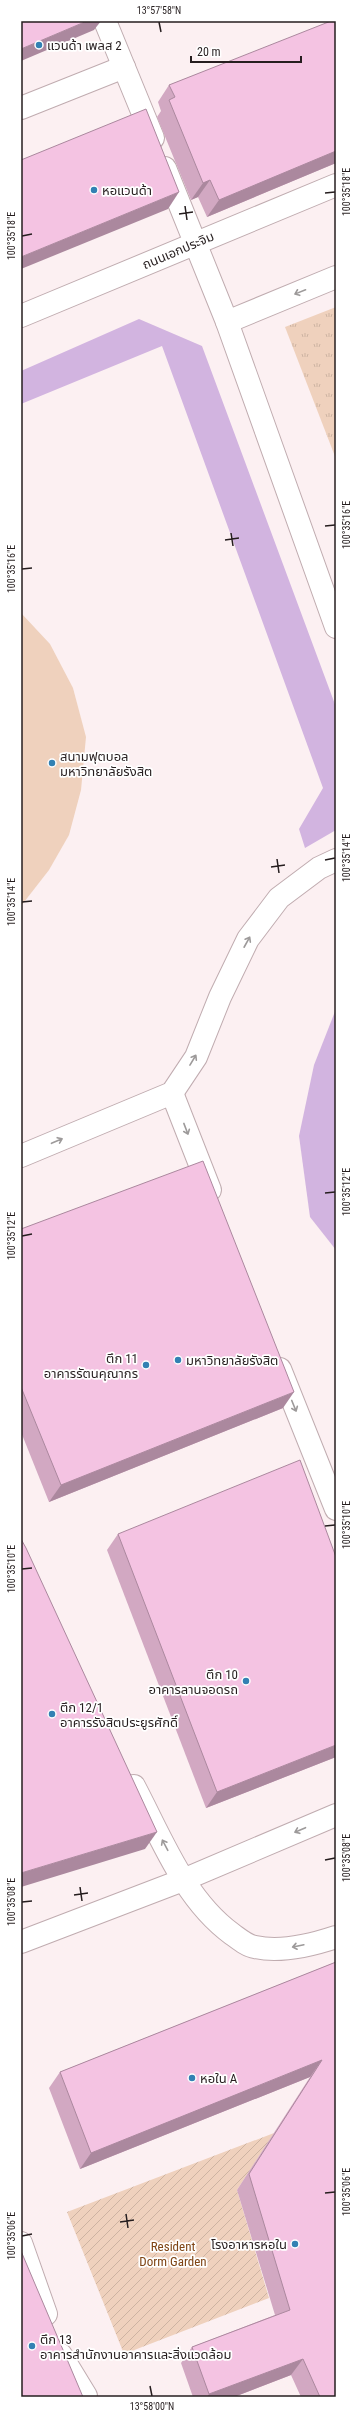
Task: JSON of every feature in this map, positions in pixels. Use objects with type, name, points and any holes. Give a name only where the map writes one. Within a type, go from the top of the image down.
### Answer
[{"type":"street","points":[[105,21],[227,322],[336,628]]},
{"type":"street","points":[[21,108],[124,67]]},
{"type":"street","name":"ถนนเอกประจิม","points":[[21,316],[336,185]]},
{"type":"street","points":[[227,322],[336,278]]},
{"type":"street","points":[[21,1156],[172,1093],[196,1057],[220,997],[248,939],[279,898],[319,868],[336,860]]},
{"type":"street","points":[[172,1093],[217,1207]]},
{"type":"street","points":[[271,1347],[336,1509]]},
{"type":"street","points":[[126,1770],[183,1880],[214,1920],[240,1940],[254,1947],[274,1949],[289,1948],[336,1937]]},
{"type":"street","points":[[21,1942],[183,1880],[336,1815]]},
{"type":"street","points":[[21,2243],[58,2350],[86,2396]]},
{"type":"green space","points":[[336,307],[336,459],[285,327]]},
{"type":"green space","name":"สนามฟุตบอล มหาวิทยาลัยรังสิต","points":[[21,613],[50,644],[73,688],[86,737],[81,790],[69,835],[49,870],[21,906]]},
{"type":"green space","name":"Resident Dorm Garden","points":[[274,2133],[237,2190],[269,2298],[124,2354],[67,2212]]},
{"type":"shaded area","points":[[139,319],[202,346],[336,707],[336,830],[305,848],[299,829],[323,788],[162,346],[21,404],[21,371]]},
{"type":"shaded area","points":[[336,1009],[336,1250],[310,1217],[299,1136],[314,1065]]},
{"type":"building","points":[[21,21],[87,21],[21,49]]},
{"type":"building","points":[[331,21],[336,21],[336,151],[219,200],[210,180],[203,183],[169,100],[175,97],[169,85]]},
{"type":"building","name":"หอแวนด้า","points":[[146,109],[179,192],[21,257],[21,160]]},
{"type":"building","name":"ตึก 11 อาคารรัตนคุณากร","points":[[203,1161],[294,1392],[61,1485],[21,1387],[21,1229]]},
{"type":"building","name":"ตึก 10 อาคารลานจอดรถ","points":[[300,1460],[336,1557],[336,1745],[217,1792],[118,1534]]},
{"type":"building","name":"ตึก 12/1 อาคารรังสิตประยูรศักดิ์","points":[[21,1539],[157,1832],[21,1873]]},
{"type":"building","points":[[336,1962],[336,2397],[320,2397],[303,2359],[209,2394],[192,2347],[290,2310],[249,2174],[322,2060],[91,2153],[60,2072]]},
{"type":"building","points":[[21,2251],[83,2397],[21,2397]]},
{"type":"place","name":"แวนด้า เพลส 2","points":[[39,45]]},
{"type":"place","name":"หอแวนด้า","points":[[94,190]]},
{"type":"place","name":"สนามฟุตบอล มหาวิทยาลัยรังสิต","points":[[52,763]]},
{"type":"place","name":"มหาวิทยาลัยรังสิต","points":[[178,1360]]},
{"type":"place","name":"ตึก 11 อาคารรัตนคุณากร","points":[[146,1365]]},
{"type":"place","name":"ตึก 10 อาคารลานจอดรถ","points":[[246,1681]]},
{"type":"place","name":"ตึก 12/1 อาคารรังสิตประยูรศักดิ์","points":[[52,1714]]},
{"type":"place","name":"หอใน A","points":[[192,2078]]},
{"type":"place","name":"โรงอาหารหอใน","points":[[295,2244]]},
{"type":"place","name":"ตึก 13 อาคารสำนักงานอาคารและสิ่งแวดล้อม","points":[[32,2346]]}]
